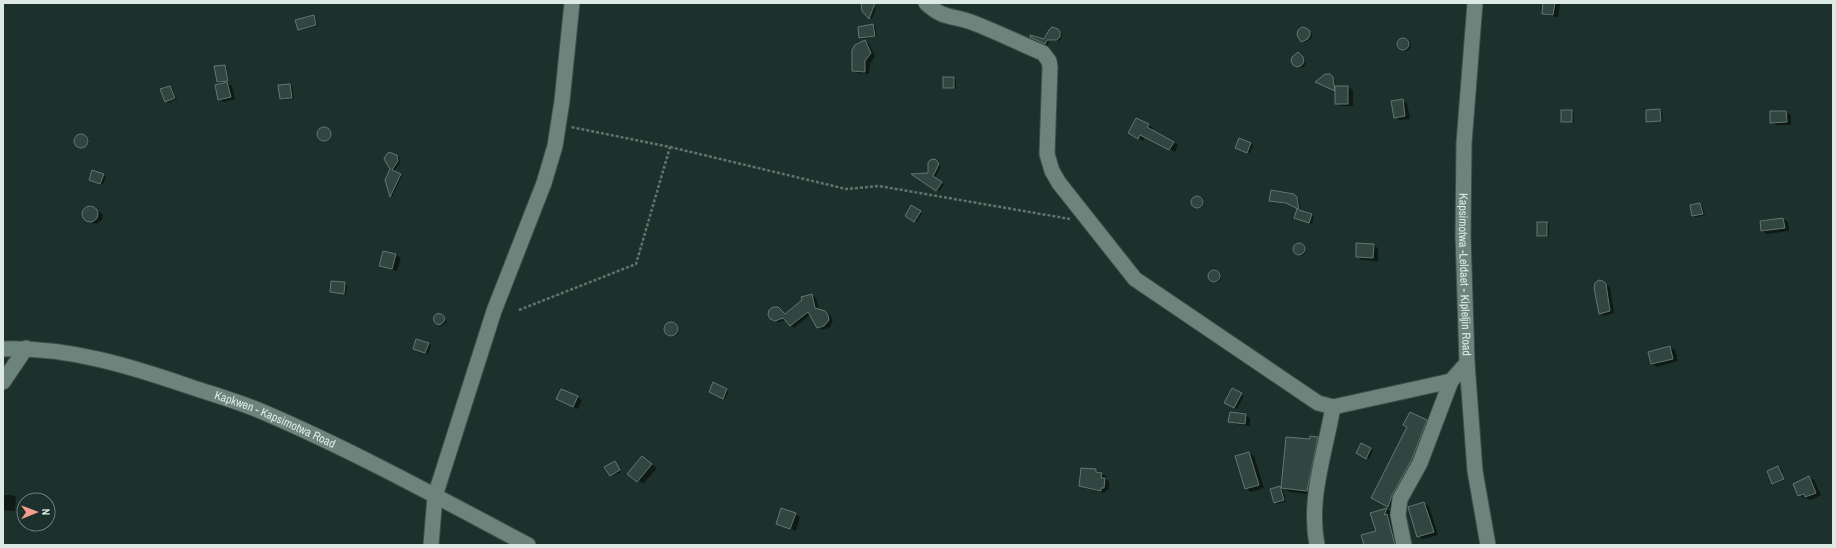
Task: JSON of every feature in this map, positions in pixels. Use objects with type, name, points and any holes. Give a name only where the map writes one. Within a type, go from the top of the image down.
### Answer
[{"type":"street","points":[[431,545],[436,496],[494,311],[544,184],[555,146],[562,101],[572,3]]},
{"type":"street","points":[[926,3],[936,12],[944,16],[969,21],[1043,53],[1049,61],[1050,76],[1047,154],[1052,171],[1059,183],[1135,279],[1229,341],[1305,396],[1318,403],[1333,407],[1412,391],[1451,381]]},
{"type":"street","name":"Kapsimotwa -Leldaet - Kipleljin Road","points":[[1475,3],[1464,150],[1463,235],[1467,363],[1475,471],[1488,545]]},
{"type":"street","points":[[3,382],[26,348]]},
{"type":"street","name":"Kapkwen - Kapsimotwa Road","points":[[3,349],[26,348],[70,352],[137,368],[262,412],[338,447],[436,496],[528,545]]},
{"type":"street","points":[[1404,545],[1398,514],[1400,499],[1420,464],[1451,381],[1467,363]]},
{"type":"street","points":[[1317,545],[1313,527],[1314,504],[1333,407]]},
{"type":"path","points":[[571,127],[670,147],[846,189],[879,186],[1090,223]]},
{"type":"path","points":[[519,310],[636,264],[670,147]]},
{"type":"building","points":[[861,3],[875,3],[869,19],[862,11]]},
{"type":"building","points":[[1543,3],[1555,3],[1553,15],[1542,14]]},
{"type":"building","points":[[314,15],[316,25],[298,30],[295,20]]},
{"type":"building","points":[[873,24],[875,36],[859,38],[858,27]]},
{"type":"building","points":[[1052,27],[1058,29],[1060,32],[1060,37],[1057,40],[1047,40],[1045,44],[1030,37],[1030,35],[1044,39]]},
{"type":"building","points":[[1302,27],[1310,31],[1310,35],[1308,39],[1301,42],[1297,35],[1298,30]]},
{"type":"building","points":[[1405,38],[1408,39],[1408,49],[1401,50],[1398,49],[1397,42],[1398,39]]},
{"type":"building","points":[[865,40],[871,53],[865,61],[865,72],[852,71],[852,50],[855,45]]},
{"type":"building","points":[[1298,52],[1303,57],[1304,62],[1301,66],[1297,67],[1293,65],[1291,61],[1292,57]]},
{"type":"building","points":[[225,65],[228,81],[217,82],[214,66]]},
{"type":"building","points":[[1325,74],[1330,74],[1333,77],[1335,91],[1315,82]]},
{"type":"building","points":[[943,77],[954,77],[954,88],[943,88]]},
{"type":"building","points":[[227,82],[231,97],[218,100],[215,85]]},
{"type":"building","points":[[290,84],[292,98],[280,99],[278,85]]},
{"type":"building","points":[[170,86],[175,98],[165,102],[160,89]]},
{"type":"building","points":[[1335,86],[1348,86],[1348,104],[1335,104]]},
{"type":"building","points":[[1403,99],[1405,116],[1394,118],[1391,101]]},
{"type":"building","points":[[1660,109],[1661,121],[1646,122],[1646,110]]},
{"type":"building","points":[[1561,110],[1572,110],[1572,122],[1561,122]]},
{"type":"building","points":[[1770,111],[1786,111],[1787,122],[1770,123]]},
{"type":"building","points":[[1136,118],[1149,124],[1147,127],[1174,142],[1169,150],[1140,135],[1138,139],[1128,133]]},
{"type":"building","points":[[324,127],[329,129],[331,134],[329,139],[324,141],[319,139],[317,134],[319,129]]},
{"type":"building","points":[[81,134],[86,136],[88,141],[86,146],[81,148],[76,146],[74,141],[76,136]]},
{"type":"building","points":[[1239,138],[1251,143],[1247,153],[1235,148]]},
{"type":"building","points":[[389,152],[397,155],[398,161],[392,170],[401,174],[390,197],[385,180],[390,169],[384,159]]},
{"type":"building","points":[[935,159],[939,164],[933,176],[942,182],[936,191],[911,174],[928,173],[928,163],[930,160]]},
{"type":"building","points":[[92,170],[104,174],[100,184],[89,180]]},
{"type":"building","points":[[1271,190],[1294,194],[1297,197],[1299,210],[1312,214],[1309,223],[1294,218],[1298,209],[1286,203],[1269,201]]},
{"type":"building","points":[[1199,196],[1202,197],[1202,207],[1195,208],[1192,207],[1191,200],[1192,197]]},
{"type":"building","points":[[1700,203],[1703,214],[1692,216],[1690,205]]},
{"type":"building","points":[[911,205],[921,211],[914,222],[905,216]]},
{"type":"building","points":[[90,206],[96,208],[98,214],[96,220],[90,222],[84,220],[82,214],[84,208]]},
{"type":"building","points":[[1783,218],[1785,228],[1761,231],[1760,221]]},
{"type":"building","points":[[1537,222],[1547,222],[1547,236],[1537,236]]},
{"type":"building","points":[[1301,243],[1304,244],[1304,254],[1297,255],[1294,254],[1293,247],[1294,244]]},
{"type":"building","points":[[1356,243],[1374,244],[1373,258],[1356,257]]},
{"type":"building","points":[[383,251],[396,254],[392,269],[379,266]]},
{"type":"building","points":[[1216,270],[1219,271],[1219,281],[1212,282],[1209,281],[1208,274],[1209,271]]},
{"type":"building","points":[[1599,280],[1606,284],[1610,311],[1599,314],[1594,288],[1595,283]]},
{"type":"building","points":[[331,281],[345,282],[344,294],[330,292]]},
{"type":"building","points":[[812,294],[815,308],[825,311],[828,315],[829,320],[824,326],[817,328],[808,312],[790,326],[783,318],[775,321],[770,319],[768,315],[769,310],[773,307],[778,307],[785,314],[802,300],[801,297]]},
{"type":"building","points":[[439,313],[443,315],[445,319],[443,323],[439,325],[435,323],[433,319],[435,315]]},
{"type":"building","points":[[671,322],[676,324],[678,329],[676,334],[671,336],[666,334],[664,329],[666,324]]},
{"type":"building","points":[[416,339],[429,343],[425,353],[413,349]]},
{"type":"building","points":[[1670,346],[1673,359],[1651,364],[1648,352]]},
{"type":"building","points":[[713,382],[727,389],[723,399],[709,392]]},
{"type":"building","points":[[1232,388],[1242,393],[1234,408],[1224,403]]},
{"type":"building","points":[[561,389],[578,396],[573,407],[556,399]]},
{"type":"building","points":[[1230,412],[1246,414],[1245,424],[1228,422]]},
{"type":"building","points":[[1410,412],[1427,420],[1412,459],[1392,495],[1388,507],[1371,498],[1407,427],[1403,425]]},
{"type":"building","points":[[1310,436],[1318,437],[1307,491],[1281,488],[1286,437],[1310,439]]},
{"type":"building","points":[[1361,443],[1371,448],[1366,459],[1356,453]]},
{"type":"building","points":[[1249,452],[1259,485],[1245,489],[1235,456]]},
{"type":"building","points":[[642,456],[652,464],[637,482],[627,474]]},
{"type":"building","points":[[615,461],[620,470],[610,476],[604,467]]},
{"type":"building","points":[[1778,466],[1784,479],[1772,484],[1767,471]]},
{"type":"building","points":[[1081,468],[1096,469],[1096,472],[1102,473],[1101,478],[1105,478],[1104,488],[1101,488],[1101,491],[1079,486]]},
{"type":"building","points":[[1809,476],[1816,493],[1805,497],[1804,494],[1798,496],[1793,484]]},
{"type":"building","points":[[1280,486],[1284,500],[1274,503],[1270,489]]},
{"type":"building","points":[[1424,502],[1434,532],[1417,537],[1408,507]]},
{"type":"building","points":[[781,508],[796,513],[790,529],[776,524]]},
{"type":"building","points":[[1387,508],[1384,515],[1387,514],[1395,545],[1364,545],[1361,535],[1376,531],[1370,513]]}]
